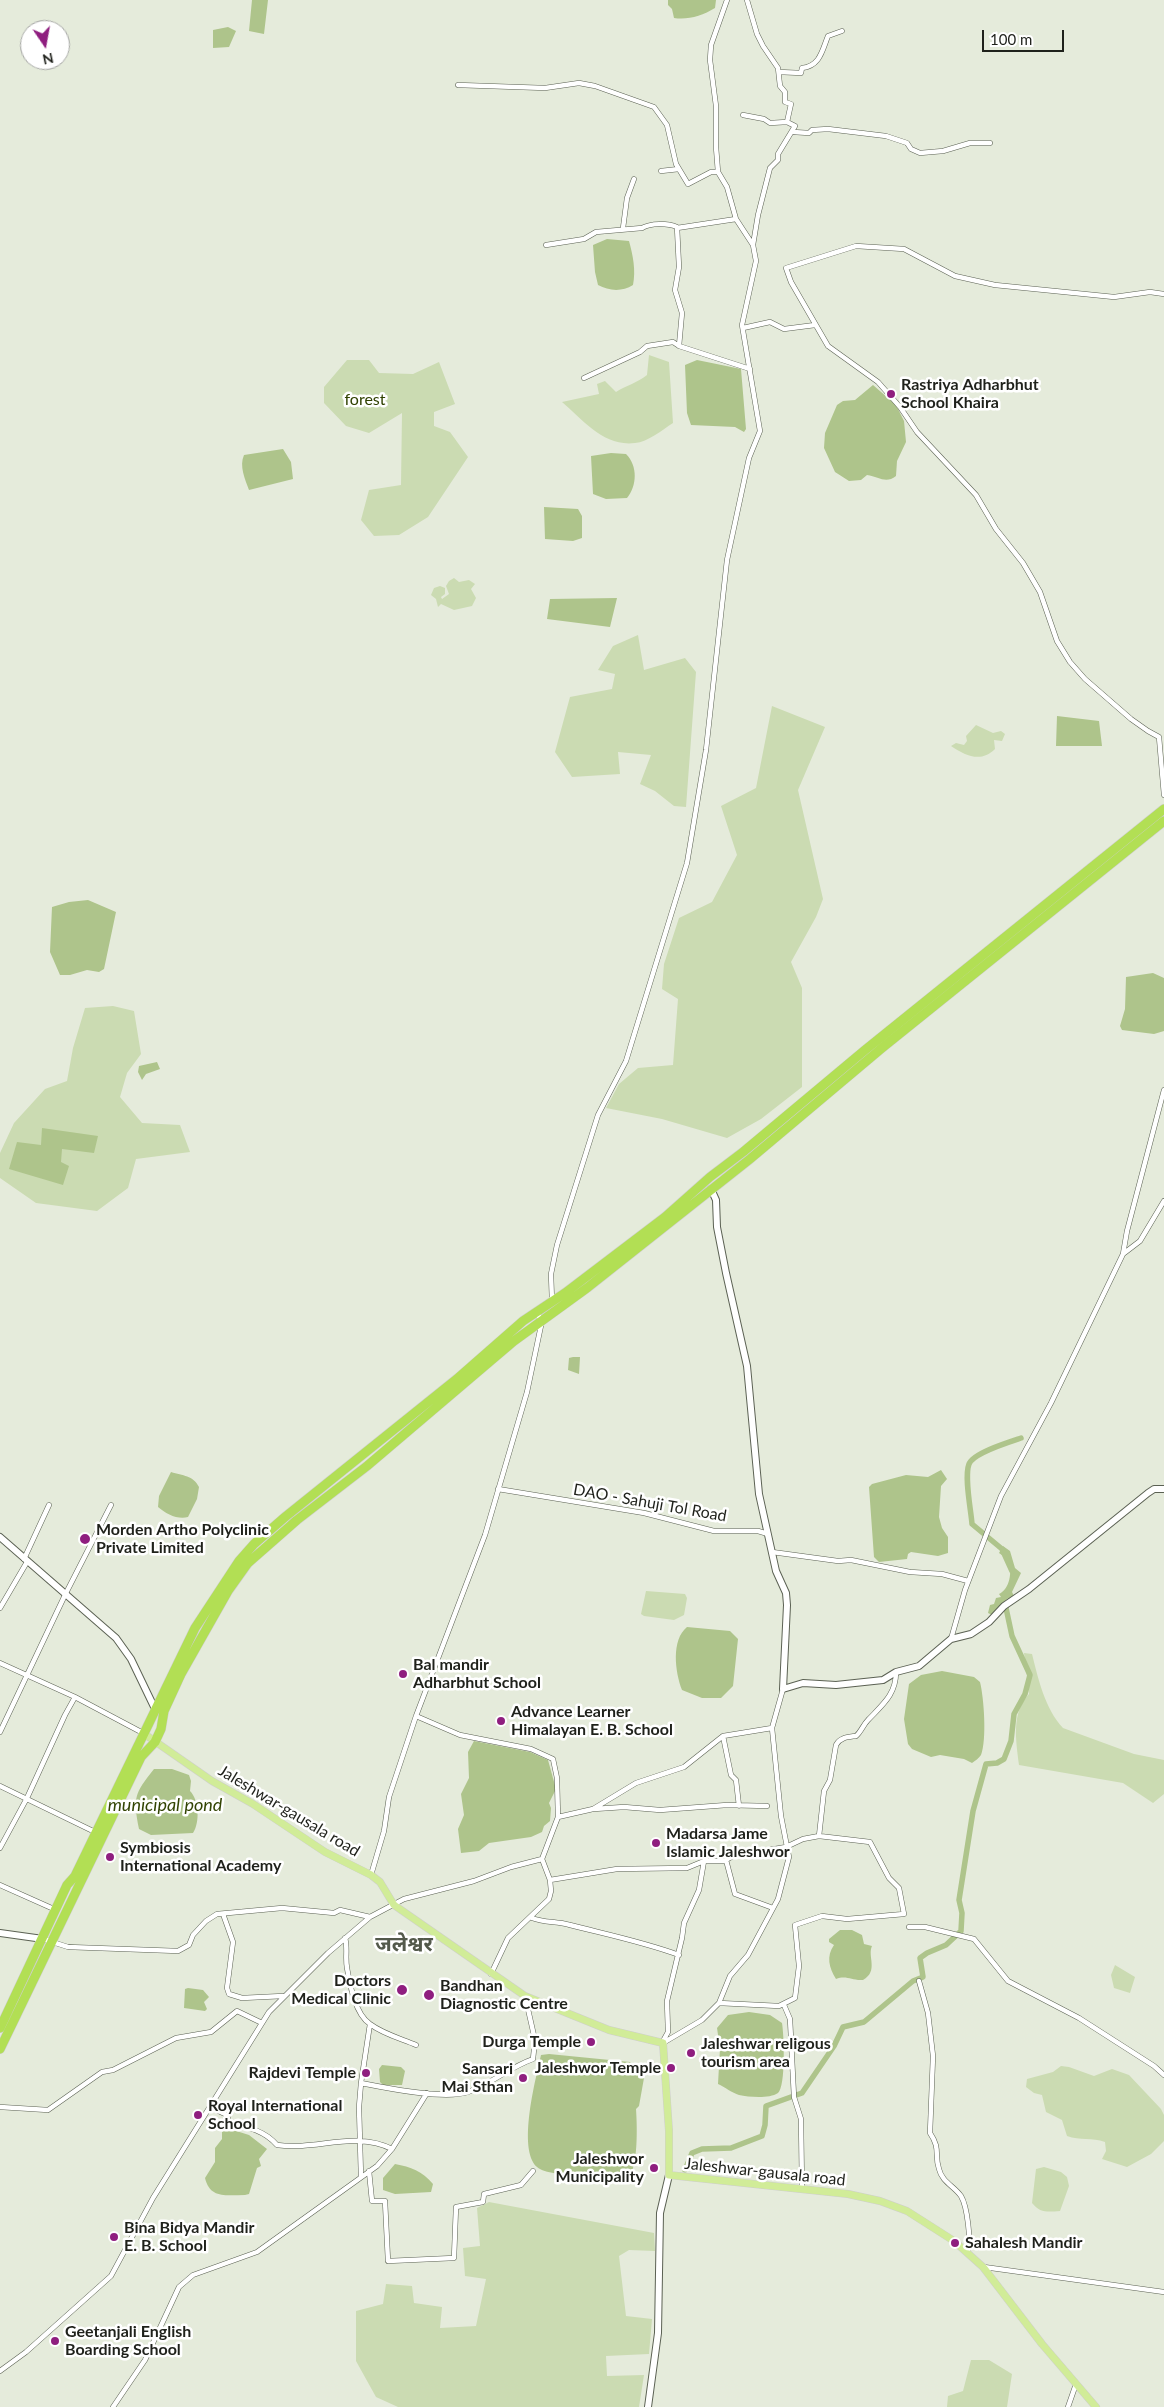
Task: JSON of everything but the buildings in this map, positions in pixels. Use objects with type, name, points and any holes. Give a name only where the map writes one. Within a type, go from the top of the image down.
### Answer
[{"type":"highway","points":[[0,2028],[141,1757],[155,1742],[161,1729],[164,1711],[181,1674],[228,1591],[248,1563],[297,1520],[367,1466],[534,1330],[542,1321],[711,1189],[746,1155],[1053,896],[1164,809]]},
{"type":"highway","points":[[0,2049],[47,1940],[56,1910],[67,1885],[75,1876],[143,1733],[156,1712],[196,1628],[217,1593],[254,1544],[458,1378],[523,1321],[665,1217],[710,1177],[746,1155],[1164,822]]},
{"type":"main road","name":"Jaleshwar-gausala road","points":[[143,1733],[325,1852],[371,1875],[380,1882],[394,1905],[525,1996],[609,2030],[663,2043],[669,2131],[669,2175],[848,2194],[880,2201],[933,2226],[982,2267],[1019,2315],[1096,2407]]},
{"type":"street","points":[[727,0],[711,45],[710,60],[716,106],[718,172],[727,187],[736,219],[753,245]]},
{"type":"street","points":[[747,0],[756,34],[779,72],[780,86],[785,92],[785,102],[791,104],[787,122]]},
{"type":"street","points":[[779,72],[801,73],[802,68],[809,67],[819,61],[828,36],[842,31]]},
{"type":"street","points":[[458,85],[545,88],[579,83],[595,86],[654,107],[667,125],[678,169],[688,184],[711,172],[718,172]]},
{"type":"street","points":[[552,1300],[552,1274],[557,1245],[598,1114],[626,1061],[687,863],[706,750],[728,560],[749,458],[760,431],[758,407],[743,328],[756,260],[753,245],[758,215],[770,168],[778,160],[778,154],[795,126],[787,122],[770,123],[764,118],[743,115]]},
{"type":"street","points":[[793,132],[809,133],[812,130],[828,129],[886,136],[907,143],[911,148],[920,153],[943,151],[970,143],[990,143]]},
{"type":"street","points":[[661,172],[678,169]]},
{"type":"street","points":[[623,228],[627,198],[634,179]]},
{"type":"street","points":[[546,245],[584,239],[596,232],[623,228],[671,225],[677,228],[736,219]]},
{"type":"street","points":[[677,228],[679,267],[675,290],[682,313],[679,346]]},
{"type":"street","points":[[1164,294],[1150,292],[1114,297],[995,285],[955,276],[904,249],[856,246],[786,268],[791,282],[828,346],[878,382],[900,407],[917,432],[976,495],[996,529],[1027,570],[1040,592],[1057,641],[1070,662],[1085,679],[1131,719],[1148,732],[1159,737],[1164,795]]},
{"type":"street","points":[[743,328],[770,322],[784,329],[815,325]]},
{"type":"street","points":[[584,378],[640,352],[647,346],[672,342],[750,369]]},
{"type":"street","points":[[951,1639],[968,1581],[1001,1496],[1051,1403],[1123,1254],[1127,1231],[1164,1090]]},
{"type":"street","points":[[663,2043],[702,2020],[719,2003],[730,1976],[748,1955],[773,1908],[787,1871],[789,1856],[781,1816],[772,1728],[783,1689],[786,1593],[776,1571],[755,1468],[747,1366],[721,1245],[716,1200],[711,1189]]},
{"type":"street","points":[[1123,1254],[1140,1241],[1164,1201]]},
{"type":"street","points":[[536,1312],[542,1321]]},
{"type":"street","points":[[371,1875],[384,1831],[389,1797],[416,1716],[485,1535],[527,1392],[534,1330],[523,1321]]},
{"type":"street","points":[[783,1689],[803,1683],[836,1685],[883,1680],[896,1672],[920,1666],[951,1639],[981,1628],[1004,1606],[1111,1521],[1154,1489],[1164,1488]]},
{"type":"street","name":"DAO - Sahuji Tol Road","points":[[498,1489],[549,1499],[635,1511],[714,1531],[758,1531],[768,1534]]},
{"type":"street","points":[[0,1608],[26,1560],[49,1505]]},
{"type":"street","points":[[0,1732],[65,1595],[111,1505]]},
{"type":"street","points":[[0,1537],[116,1638],[131,1659],[156,1712]]},
{"type":"street","points":[[772,1552],[838,1561],[851,1560],[910,1572],[942,1574],[968,1581]]},
{"type":"street","points":[[0,1663],[75,1698],[143,1733]]},
{"type":"street","points":[[819,1836],[824,1790],[830,1780],[836,1745],[838,1741],[856,1736],[866,1722],[887,1701],[896,1683],[896,1672]]},
{"type":"street","points":[[0,1848],[27,1798],[65,1715],[75,1698]]},
{"type":"street","points":[[416,1716],[460,1735],[531,1750],[553,1759],[557,1778],[558,1817],[542,1859],[552,1891],[549,1899],[532,1918],[508,1938],[491,1974]]},
{"type":"street","points":[[593,1809],[636,1783],[684,1767],[723,1736],[772,1728]]},
{"type":"street","points":[[723,1736],[731,1775],[736,1780],[739,1806]]},
{"type":"street","points":[[0,1786],[95,1832]]},
{"type":"street","points":[[558,1817],[593,1809],[624,1807],[660,1810],[727,1805],[767,1806]]},
{"type":"street","points":[[550,1880],[617,1869],[688,1868],[704,1861],[726,1860],[732,1856],[786,1847],[803,1839],[819,1836],[870,1842],[890,1878],[899,1888],[904,1914],[847,1919],[822,1916],[795,1925],[799,1966],[795,1998],[788,2000],[784,2005]]},
{"type":"street","points":[[0,2371],[26,2352],[111,2276],[152,2198],[269,2012],[283,1996],[370,1917],[404,1900],[474,1882],[511,1867],[542,1859]]},
{"type":"street","points":[[726,1860],[735,1894],[773,1908]]},
{"type":"street","points":[[663,2043],[668,2032],[667,2001],[679,1955],[684,1924],[699,1890],[704,1861]]},
{"type":"street","points":[[0,1885],[56,1910]]},
{"type":"street","points":[[0,1933],[47,1940],[68,1947],[178,1952],[189,1945],[193,1935],[217,1914],[282,1908],[334,1913],[340,1910],[370,1917]]},
{"type":"street","points":[[223,1914],[234,1942],[227,1988],[229,1994],[242,1998],[283,1996]]},
{"type":"street","points":[[532,1918],[545,1923],[568,1924],[657,1947],[679,1955]]},
{"type":"street","points":[[909,1927],[926,1927],[974,1939],[984,1948],[1003,1977],[1079,2018],[1154,2066],[1164,2075]]},
{"type":"street","points":[[345,1938],[348,1947],[346,1965],[351,1990],[362,2016],[370,2024],[416,2045]]},
{"type":"street","points":[[919,1981],[928,2013],[933,2056],[930,2133],[938,2143],[938,2169],[941,2176],[962,2198],[970,2237],[967,2253]]},
{"type":"street","points":[[361,2083],[427,2093],[457,2094],[469,2092],[518,2064],[533,2059],[535,2040],[525,1996]]},
{"type":"street","points":[[719,2003],[784,2005]]},
{"type":"street","points":[[784,2005],[790,2019],[794,2097],[801,2119],[802,2189]]},
{"type":"street","points":[[0,2107],[48,2110],[102,2072],[113,2070],[176,2038],[211,2032],[237,2011],[262,2023]]},
{"type":"street","points":[[362,2177],[360,2142],[361,2083],[370,2024]]},
{"type":"street","points":[[113,2407],[145,2360],[179,2287],[194,2275],[257,2252],[370,2172],[392,2149],[427,2093]]},
{"type":"street","points":[[210,2107],[227,2116],[229,2122],[254,2129],[269,2136],[277,2145],[288,2147],[337,2141],[381,2143],[392,2149]]},
{"type":"street","points":[[370,2172],[372,2201],[385,2201],[388,2261],[411,2262],[454,2258],[456,2207],[484,2202],[484,2194],[521,2185],[533,2171]]},
{"type":"street","points":[[648,2407],[658,2333],[660,2213],[669,2175]]},
{"type":"street","points":[[982,2267],[1164,2292]]},
{"type":"street","points":[[1068,2407],[1076,2384]]},
{"type":"green space","points":[[649,355],[669,362],[673,423],[650,438],[635,443],[613,441],[595,431],[562,402],[599,394],[597,384],[605,381],[616,392],[639,380],[647,375]]},
{"type":"green space","name":"forest","points":[[347,360],[369,360],[379,373],[413,374],[439,362],[455,404],[434,412],[434,426],[450,432],[468,457],[428,517],[399,535],[374,536],[361,520],[369,490],[401,485],[402,413],[369,433],[346,426],[324,403],[324,387]]},
{"type":"green space","points":[[454,578],[459,582],[469,580],[475,584],[471,589],[476,598],[472,606],[454,610],[441,604],[438,607],[436,599],[431,595],[434,588],[440,586],[445,588],[445,594],[441,597],[442,599],[449,594],[446,586]]},
{"type":"green space","points":[[638,635],[644,670],[685,658],[696,672],[686,807],[674,806],[655,791],[640,784],[651,755],[618,752],[620,774],[572,777],[555,752],[570,697],[612,689],[615,674],[598,670],[613,646]]},
{"type":"green space","points":[[772,706],[825,727],[798,790],[823,899],[816,917],[791,962],[802,988],[802,1087],[761,1119],[727,1138],[662,1119],[606,1108],[619,1084],[638,1068],[673,1065],[678,999],[662,989],[664,964],[679,918],[712,902],[737,855],[721,806],[756,788]]},
{"type":"green space","points":[[976,725],[993,733],[1001,731],[1005,734],[1002,741],[994,740],[995,749],[979,757],[962,753],[951,746],[956,743],[964,745],[967,741],[966,736]]},
{"type":"green space","points":[[113,1006],[134,1011],[141,1054],[127,1073],[120,1097],[142,1123],[180,1125],[190,1152],[136,1159],[128,1188],[97,1211],[36,1203],[0,1178],[0,1153],[14,1123],[45,1089],[67,1081],[73,1048],[85,1008]]},
{"type":"green space","points":[[646,1591],[685,1594],[687,1598],[684,1615],[674,1620],[644,1616],[641,1614]]},
{"type":"green space","points":[[1024,1653],[1032,1654],[1047,1703],[1063,1728],[1134,1754],[1164,1760],[1164,1794],[1153,1803],[1123,1783],[1019,1765],[1016,1737],[1017,1718],[1023,1701],[1029,1694]]},
{"type":"green space","points":[[1115,1965],[1135,1977],[1130,1993],[1114,1988],[1111,1975]]},
{"type":"green space","points":[[1061,2066],[1094,2076],[1112,2069],[1129,2075],[1161,2109],[1164,2115],[1164,2141],[1151,2154],[1127,2167],[1102,2159],[1106,2151],[1105,2142],[1067,2136],[1062,2120],[1046,2112],[1042,2095],[1034,2093],[1026,2087],[1027,2079],[1053,2072]]},
{"type":"green space","points":[[1044,2167],[1061,2172],[1067,2177],[1069,2186],[1060,2211],[1044,2211],[1038,2209],[1032,2203],[1036,2169]]},
{"type":"green space","points":[[489,2202],[654,2233],[655,2251],[629,2250],[619,2256],[626,2316],[652,2319],[649,2354],[606,2356],[607,2376],[644,2375],[639,2407],[398,2407],[376,2397],[356,2361],[356,2311],[383,2304],[386,2284],[412,2286],[414,2303],[442,2307],[440,2328],[476,2326],[486,2279],[465,2276],[463,2248],[480,2246],[477,2208]]},
{"type":"green space","points":[[971,2360],[989,2360],[1012,2374],[1007,2407],[947,2407],[948,2396],[963,2391]]},
{"type":"water","points":[[252,0],[268,0],[264,34],[249,31]]},
{"type":"water","points":[[668,0],[716,0],[715,8],[710,11],[695,17],[674,18],[672,9],[668,5]]},
{"type":"water","points":[[228,27],[236,31],[229,47],[213,48],[213,30]]},
{"type":"water","points":[[607,239],[629,241],[633,258],[633,285],[616,290],[598,285],[593,245]]},
{"type":"water","points":[[697,360],[741,369],[746,429],[744,432],[735,427],[691,425],[687,413],[685,365]]},
{"type":"water","points":[[873,385],[896,405],[904,421],[906,442],[897,461],[896,476],[886,480],[867,475],[861,480],[849,481],[835,472],[824,448],[825,433],[837,405],[843,401],[855,400]]},
{"type":"water","points":[[283,449],[291,462],[293,479],[249,490],[242,468],[244,455]]},
{"type":"water","points":[[611,453],[626,454],[633,464],[635,476],[633,488],[627,498],[606,499],[593,494],[591,456]]},
{"type":"water","points":[[544,507],[578,509],[582,516],[582,538],[573,541],[545,539]]},
{"type":"water","points":[[617,598],[610,627],[547,619],[550,599]]},
{"type":"water","points":[[1057,716],[1099,721],[1102,746],[1056,746]]},
{"type":"water","points":[[88,900],[116,912],[104,969],[99,972],[87,970],[70,975],[60,975],[50,952],[52,907],[69,902]]},
{"type":"water","points":[[1153,973],[1164,978],[1164,1031],[1154,1034],[1122,1030],[1120,1026],[1125,1009],[1126,977]]},
{"type":"water","points":[[157,1062],[160,1069],[146,1074],[142,1080],[138,1072],[139,1066]]},
{"type":"water","points":[[42,1128],[98,1136],[94,1153],[62,1149],[61,1162],[69,1166],[63,1185],[9,1169],[17,1142],[41,1145]]},
{"type":"water","points":[[580,1357],[579,1374],[568,1370],[569,1358]]},
{"type":"water","points":[[941,1470],[947,1479],[941,1486],[939,1517],[942,1528],[948,1537],[948,1553],[938,1556],[911,1552],[908,1554],[907,1559],[879,1562],[874,1557],[869,1487],[872,1484],[906,1475],[928,1477]]},
{"type":"water","points":[[171,1472],[191,1478],[199,1487],[197,1499],[188,1517],[172,1516],[158,1507],[159,1496]]},
{"type":"water","points":[[1003,1546],[1010,1551],[1015,1568],[1021,1573],[1012,1592],[1014,1596],[1007,1599],[992,1615],[988,1613],[990,1605],[994,1604],[996,1598],[1001,1597],[999,1594],[1006,1588],[1010,1575],[1009,1560],[999,1553]]},
{"type":"water","points":[[687,1627],[730,1631],[738,1639],[733,1686],[721,1698],[702,1698],[682,1690],[676,1666],[676,1657],[678,1640]]},
{"type":"water","points":[[942,1671],[974,1677],[980,1682],[984,1708],[984,1740],[981,1755],[972,1763],[964,1759],[940,1755],[931,1757],[912,1749],[908,1744],[904,1719],[909,1684],[921,1675]]},
{"type":"water","points":[[474,1741],[530,1752],[548,1760],[556,1789],[549,1803],[551,1808],[550,1821],[544,1826],[542,1832],[531,1837],[489,1843],[479,1851],[461,1853],[458,1829],[464,1815],[461,1794],[469,1778],[468,1752]]},
{"type":"water","name":"municipal pond","points":[[154,1769],[172,1769],[189,1775],[191,1781],[190,1791],[198,1811],[197,1823],[193,1833],[151,1835],[139,1829],[136,1810],[137,1797],[142,1785]]},
{"type":"water","points":[[840,1930],[852,1930],[862,1935],[864,1944],[872,1946],[872,1968],[868,1976],[863,1980],[836,1979],[832,1971],[829,1958],[834,1945],[829,1942],[829,1939]]},
{"type":"water","points":[[185,1989],[203,1990],[209,1997],[204,2002],[207,2009],[205,2011],[184,2008]]},
{"type":"water","points":[[749,2012],[770,2015],[782,2023],[784,2048],[782,2081],[781,2088],[774,2095],[759,2097],[739,2095],[718,2084],[720,2048],[717,2028],[728,2015]]},
{"type":"water","points":[[549,2054],[630,2062],[641,2068],[644,2078],[639,2106],[636,2109],[637,2135],[634,2166],[627,2179],[600,2179],[550,2172],[537,2167],[531,2158],[528,2145],[528,2130],[532,2096],[541,2055]]},
{"type":"water","points":[[382,2065],[401,2067],[405,2071],[402,2085],[383,2085],[380,2082],[379,2069]]},
{"type":"water","points":[[230,2129],[249,2135],[267,2149],[259,2159],[261,2166],[257,2168],[249,2194],[225,2195],[215,2193],[207,2185],[205,2178],[215,2162],[215,2148],[222,2139],[222,2132]]},
{"type":"water","points":[[395,2164],[411,2168],[425,2176],[433,2184],[431,2192],[395,2194],[383,2190],[383,2178]]},
{"type":"waterway","points":[[1012,1571],[1002,1549],[972,1524],[967,1485],[968,1470],[969,1464],[977,1456],[992,1448],[1021,1438]]},
{"type":"waterway","points":[[685,2170],[692,2153],[702,2149],[731,2148],[762,2136],[765,2125],[766,2106],[802,2093],[834,2046],[843,2027],[864,2022],[913,1981],[923,1977],[920,1958],[946,1945],[961,1931],[962,1913],[959,1900],[973,1811],[986,1764],[997,1763],[1004,1759],[1011,1741],[1014,1714],[1025,1694],[1030,1675],[1012,1636],[1006,1608],[1008,1602]]},
{"type":"place","name":"Rastriya Adharbhut School Khaira","points":[[891,394]]},
{"type":"place","name":"Morden Artho Polyclinic Private Limited","points":[[85,1539]]},
{"type":"place","name":"Bal mandir Adharbhut School","points":[[403,1674]]},
{"type":"place","name":"Advance Learner Himalayan E. B. School","points":[[501,1721]]},
{"type":"place","name":"Madarsa Jame Islamic Jaleshwor","points":[[656,1843]]},
{"type":"place","name":"Symbiosis International Academy","points":[[110,1857]]},
{"type":"place","name":"Doctors Medical Clinic","points":[[402,1990]]},
{"type":"place","name":"Bandhan Diagnostic Centre","points":[[429,1995]]},
{"type":"place","name":"Durga Temple","points":[[591,2042]]},
{"type":"place","name":"Jaleshwar religous tourism area","points":[[691,2053]]},
{"type":"place","name":"Jaleshwor Temple","points":[[671,2068]]},
{"type":"place","name":"Rajdevi Temple","points":[[366,2073]]},
{"type":"place","name":"Sansari Mai Sthan","points":[[523,2078]]},
{"type":"place","name":"Royal International School","points":[[198,2115]]},
{"type":"place","name":"Jaleshwor Municipality","points":[[654,2168]]},
{"type":"place","name":"Bina Bidya Mandir E. B. School","points":[[114,2237]]},
{"type":"place","name":"Sahalesh Mandir","points":[[955,2243]]},
{"type":"place","name":"Geetanjali English Boarding School","points":[[55,2341]]},
{"type":"district","name":"जलेश्वर","points":[[404,1944]]}]
